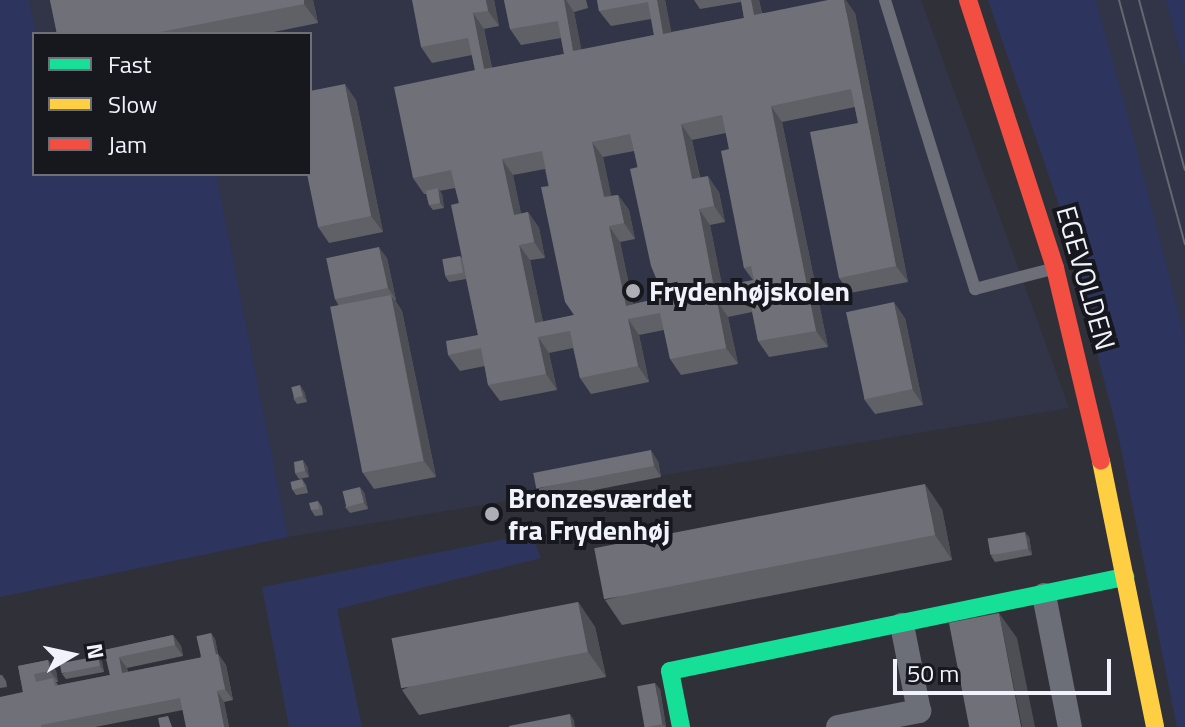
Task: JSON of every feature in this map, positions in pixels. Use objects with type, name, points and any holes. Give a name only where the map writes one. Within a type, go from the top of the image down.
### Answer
[{"type":"street","name":"EGEVOLDEN","points":[[968,0],[1055,268],[1125,577],[1155,727]]},
{"type":"street","points":[[681,727],[670,671],[1125,577]]},
{"type":"street","points":[[1044,595],[1070,727]]},
{"type":"street","points":[[838,727],[919,711],[902,625]]},
{"type":"lane","points":[[885,0],[975,289],[1055,268]]},
{"type":"shaded area","points":[[0,0],[29,0],[36,32],[32,32],[32,176],[216,176],[288,537],[0,597]]},
{"type":"shaded area","name":"Frydenhøjskolen","points":[[29,0],[921,0],[1069,408],[288,537],[216,176],[312,176],[312,32],[36,32]]},
{"type":"shaded area","points":[[988,0],[1096,0],[1133,135],[1185,337],[1185,727],[1177,727],[1118,434],[1057,199]]},
{"type":"shaded area","points":[[1096,0],[1166,0],[1185,72],[1185,337]]},
{"type":"shaded area","points":[[1166,0],[1185,0],[1185,72]]},
{"type":"shaded area","points":[[531,534],[541,558],[337,609],[362,727],[289,727],[262,587]]},
{"type":"building","points":[[50,0],[304,0],[304,4],[160,32],[57,32]]},
{"type":"building","points":[[412,0],[486,0],[488,11],[473,13],[484,69],[564,54],[558,21],[510,29],[504,0],[564,0],[573,51],[654,35],[648,2],[599,11],[597,0],[657,0],[663,34],[744,18],[741,0],[751,0],[754,15],[828,0],[844,0],[896,266],[839,278],[810,132],[858,123],[851,89],[771,106],[816,331],[758,341],[749,295],[717,301],[726,348],[670,359],[660,313],[628,319],[638,366],[580,378],[570,331],[538,337],[546,374],[488,385],[481,348],[448,355],[446,341],[478,335],[451,205],[459,203],[451,170],[413,178],[394,87],[475,70],[468,38],[421,47]],"holes":[[[722,115],[729,149],[721,151],[744,268],[751,266],[754,280],[714,288],[699,209],[714,206],[708,176],[692,179],[681,124]],[[630,134],[638,167],[630,169],[651,266],[664,297],[626,306],[609,226],[624,223],[618,195],[604,197],[592,142]],[[542,151],[549,186],[541,187],[565,302],[574,315],[535,323],[519,245],[534,242],[528,212],[514,215],[502,159]]]},
{"type":"building","points":[[345,84],[371,216],[318,227],[307,176],[312,176],[312,91]]},
{"type":"building","points":[[438,188],[440,203],[429,205],[426,191]]},
{"type":"building","points":[[379,247],[388,288],[335,299],[326,258]]},
{"type":"building","points":[[460,256],[463,273],[445,276],[442,259]]},
{"type":"building","points":[[391,295],[423,461],[362,473],[330,307]]},
{"type":"building","points":[[894,302],[913,389],[865,399],[846,312]]},
{"type":"building","points":[[300,385],[303,396],[294,398],[291,387]]},
{"type":"building","points":[[651,450],[654,466],[536,489],[533,473]]},
{"type":"building","points":[[303,460],[305,471],[295,473],[294,462]]},
{"type":"building","points":[[302,479],[304,487],[292,490],[290,482]]},
{"type":"building","points":[[925,484],[935,535],[604,599],[594,548]]},
{"type":"building","points":[[360,487],[364,503],[346,507],[343,491]]},
{"type":"building","points":[[318,501],[319,509],[311,510],[309,503]]},
{"type":"building","points":[[1025,532],[1028,549],[991,555],[988,539]]},
{"type":"building","points":[[578,602],[588,652],[401,688],[391,638]]},
{"type":"building","points":[[999,613],[1021,727],[969,727],[949,623]]},
{"type":"building","points":[[211,633],[216,654],[201,658],[196,636]]},
{"type":"building","points":[[173,635],[175,645],[119,657],[122,673],[218,654],[225,689],[217,691],[224,727],[186,727],[180,698],[41,727],[0,727],[0,697],[23,692],[18,666],[48,660],[50,671],[34,674],[36,682],[53,678],[55,686],[110,675],[104,650]]},
{"type":"building","points":[[98,656],[100,666],[62,673],[60,663]]},
{"type":"building","points":[[655,683],[662,724],[644,727],[637,686]]},
{"type":"building","points":[[570,714],[572,727],[509,727],[509,726]]},
{"type":"building","points":[[168,716],[172,727],[160,727],[158,718]]},
{"type":"tram line","points":[[1119,0],[1185,244]]},
{"type":"tram line","points":[[1139,0],[1185,170]]},
{"type":"traffic: fast","points":[[681,727],[670,671],[1125,577]]},
{"type":"traffic: slow","points":[[1101,461],[1155,727]]},
{"type":"traffic: jam","points":[[968,0],[1055,268],[1101,461]]},
{"type":"place","name":"Frydenhøjskolen","points":[[633,291]]},
{"type":"place","name":"Bronzesværdet fra Frydenhøj","points":[[492,514]]}]
